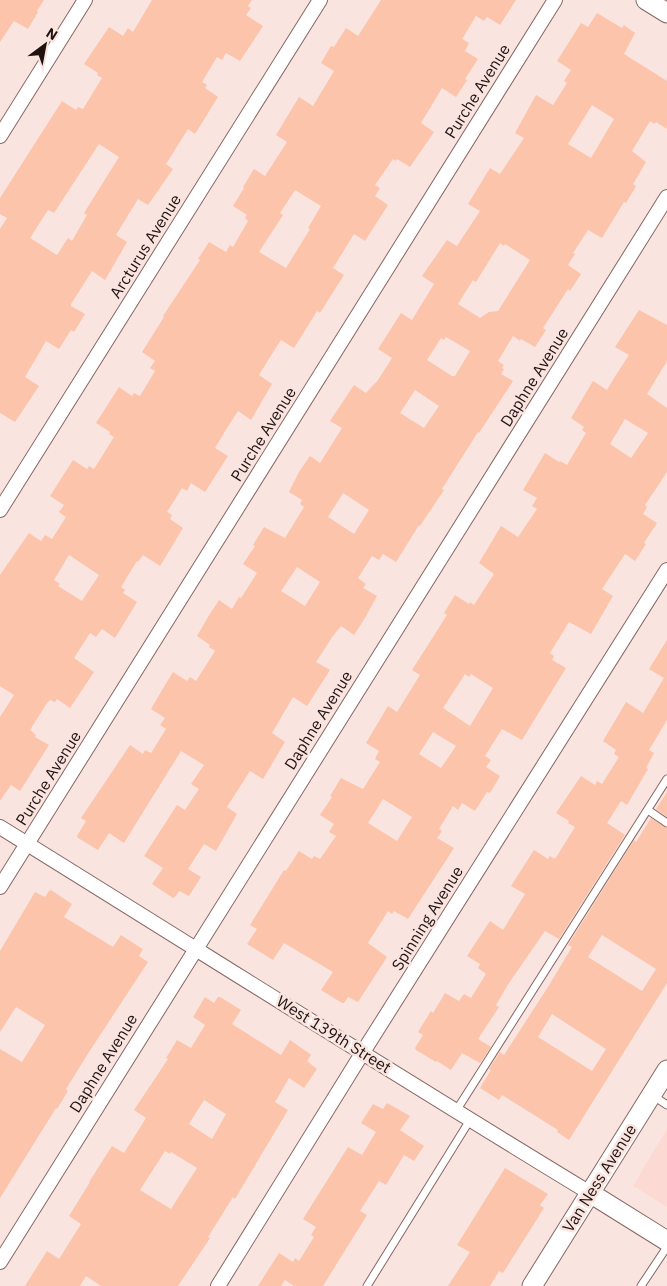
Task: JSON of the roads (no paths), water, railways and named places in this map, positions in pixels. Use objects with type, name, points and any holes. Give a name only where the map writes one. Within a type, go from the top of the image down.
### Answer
[{"type":"main road","points":[[646,0],[667,13]]},
{"type":"main road","name":"Van Ness Avenue","points":[[533,1286],[590,1193],[659,1100],[667,1070]]},
{"type":"main road","name":"West 139th Street","points":[[590,1193],[667,1241]]},
{"type":"street","points":[[0,136],[86,0]]},
{"type":"street","name":"Arcturus Avenue","points":[[0,510],[320,0]]},
{"type":"street","name":"Purche Avenue","points":[[0,887],[555,0]]},
{"type":"street","name":"Daphne Avenue","points":[[0,1262],[667,197]]},
{"type":"street","name":"Spinning Avenue","points":[[218,1286],[667,570]]},
{"type":"street","name":"West 139th Street","points":[[0,827],[590,1193]]},
{"type":"lane","points":[[456,1111],[667,779]]},
{"type":"lane","points":[[648,810],[667,823]]},
{"type":"lane","points":[[368,1286],[470,1120]]},
{"type":"lane","points":[[641,1286],[667,1247]]}]
